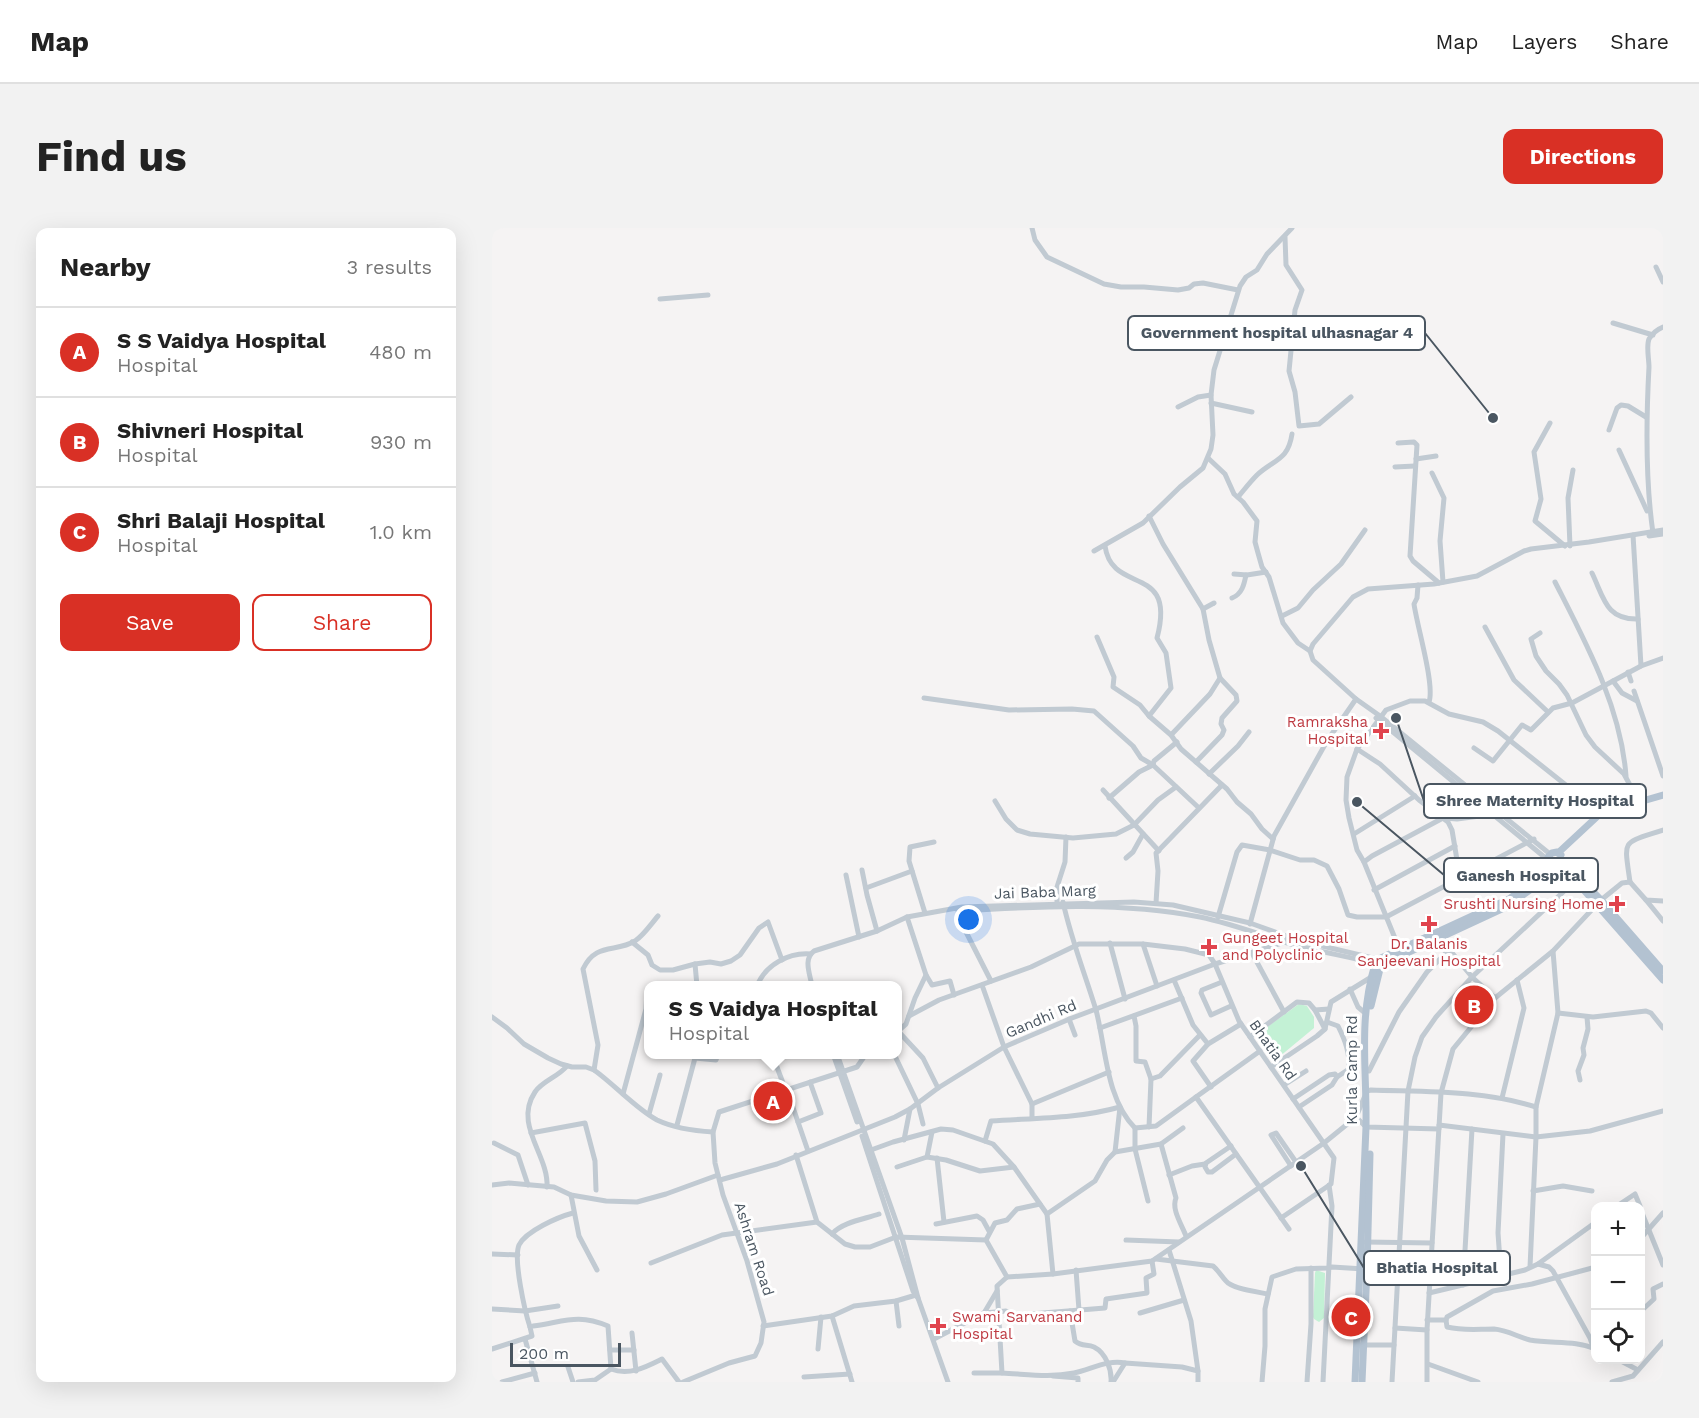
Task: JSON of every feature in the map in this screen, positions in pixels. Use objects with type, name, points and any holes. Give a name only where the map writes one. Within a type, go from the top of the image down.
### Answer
[{"type":"main road","points":[[1381,963],[1509,899],[1536,879],[1601,813],[1663,795]]},
{"type":"main road","points":[[1555,860],[1599,902],[1649,959],[1663,980]]},
{"type":"main road","points":[[1401,952],[1512,903],[1540,883],[1555,860]]},
{"type":"main road","points":[[1649,959],[1663,971]]},
{"type":"main road","name":"Kurla Camp Rd","points":[[1369,1091],[1364,1045],[1365,1013],[1374,976],[1381,963]]},
{"type":"main road","name":"Kurla Camp Rd","points":[[1355,1382],[1360,1346],[1365,1242],[1369,1091],[1368,1023],[1374,976]]},
{"type":"main road","name":"Kurla Camp Rd","points":[[1360,1346],[1362,1382]]},
{"type":"street","points":[[1032,228],[1035,240],[1047,256],[1104,284],[1178,290],[1189,288],[1196,283],[1203,283],[1238,290]]},
{"type":"street","points":[[1094,551],[1143,523],[1203,468],[1208,458],[1213,435],[1211,395],[1214,370],[1238,290],[1246,277],[1257,270],[1267,254],[1292,228]]},
{"type":"street","points":[[1285,237],[1286,265],[1302,290],[1295,310],[1289,371],[1295,392],[1298,425],[1302,427],[1319,424],[1351,398]]},
{"type":"street","points":[[1656,267],[1663,282]]},
{"type":"street","points":[[660,298],[708,296]]},
{"type":"street","points":[[1613,322],[1653,335]]},
{"type":"street","points":[[1653,533],[1647,470],[1646,417],[1649,340],[1657,330],[1663,327]]},
{"type":"street","points":[[1178,407],[1198,397],[1211,395]]},
{"type":"street","points":[[1211,403],[1252,412]]},
{"type":"street","points":[[1609,430],[1617,408],[1621,405],[1628,406],[1646,417]]},
{"type":"street","points":[[1550,423],[1534,452],[1541,499],[1535,521],[1567,546]]},
{"type":"street","points":[[1238,497],[1255,477],[1284,456],[1289,450],[1292,434]]},
{"type":"street","points":[[1398,443],[1416,442],[1410,556],[1413,561],[1441,582]]},
{"type":"street","points":[[1619,450],[1651,519]]},
{"type":"street","points":[[1416,459],[1428,461],[1436,456]]},
{"type":"street","points":[[1208,458],[1225,474],[1228,483],[1257,521],[1255,542],[1262,567],[1266,572],[1283,623],[1298,643],[1310,651],[1313,660],[1377,717],[1555,860]]},
{"type":"street","points":[[1395,466],[1415,466]]},
{"type":"street","points":[[1567,546],[1568,498],[1573,470]]},
{"type":"street","points":[[1432,473],[1444,498],[1440,541],[1441,582]]},
{"type":"street","points":[[1149,516],[1162,544],[1203,609],[1220,678],[1236,695],[1237,701],[1222,718],[1221,724],[1224,730],[1222,735],[1196,762]]},
{"type":"street","points":[[1282,616],[1298,608],[1313,590],[1341,564],[1365,530]]},
{"type":"street","points":[[1310,651],[1313,644],[1353,597],[1368,588],[1418,585],[1476,576],[1531,549],[1663,532]]},
{"type":"street","points":[[1634,536],[1641,666]]},
{"type":"street","points":[[1105,546],[1114,567],[1122,574],[1149,585],[1160,601],[1162,612],[1157,638],[1166,653],[1171,688],[1149,716]]},
{"type":"street","points":[[1234,574],[1266,572]]},
{"type":"street","points":[[1592,573],[1612,612],[1625,620],[1638,619]]},
{"type":"street","points":[[1232,598],[1240,593],[1246,575]]},
{"type":"street","points":[[1555,582],[1604,685],[1623,746],[1626,777]]},
{"type":"street","points":[[1418,585],[1417,597],[1413,604],[1429,682],[1428,702]]},
{"type":"street","points":[[1203,609],[1215,603]]},
{"type":"street","points":[[1485,627],[1514,680],[1548,712]]},
{"type":"street","points":[[1540,633],[1531,639],[1536,656],[1546,671],[1563,688],[1586,735],[1626,777],[1639,802]]},
{"type":"street","points":[[1097,637],[1114,677],[1113,687],[1140,705],[1222,785],[1273,839]]},
{"type":"street","points":[[1474,748],[1492,761],[1522,725],[1530,730],[1533,729],[1553,708],[1572,703],[1628,672],[1663,658]]},
{"type":"street","points":[[1628,672],[1631,681]]},
{"type":"street","points":[[1171,735],[1210,694],[1220,678]]},
{"type":"street","points":[[1613,681],[1622,693],[1637,701]]},
{"type":"street","points":[[1634,691],[1663,776]]},
{"type":"street","points":[[924,698],[1009,710],[1094,711],[1133,746],[1142,758],[1153,765],[1199,808]]},
{"type":"street","points":[[1249,926],[1273,839],[1326,741],[1356,699]]},
{"type":"street","points":[[1401,952],[1357,850],[1346,800],[1347,777],[1357,749],[1377,717],[1386,710],[1422,700],[1449,714],[1483,722],[1601,813]]},
{"type":"street","points":[[1209,774],[1249,732]]},
{"type":"street","points":[[1108,798],[1139,772],[1153,765],[1154,761],[1177,742]]},
{"type":"street","points":[[1357,749],[1380,764],[1448,822],[1452,830],[1460,878]]},
{"type":"street","points":[[1155,911],[1158,871],[1156,853],[1222,785]]},
{"type":"street","points":[[995,801],[1006,819],[1017,830],[1030,834],[1066,837],[1116,834],[1134,825],[1158,800],[1176,787]]},
{"type":"street","points":[[1102,790],[1159,850]]},
{"type":"street","points":[[1354,834],[1416,796]]},
{"type":"street","points":[[1364,862],[1443,818],[1457,819],[1498,813]]},
{"type":"street","points":[[1663,830],[1632,840],[1626,851],[1630,882],[1663,921]]},
{"type":"street","points":[[1126,858],[1133,852],[1143,834]]},
{"type":"street","points":[[1066,837],[1065,862],[1057,887],[1061,905],[1095,1009],[1109,1072],[1120,1107],[1124,1117],[1135,1128],[1135,1149],[1148,1201]]},
{"type":"street","points":[[1218,919],[1239,847],[1246,844],[1327,866],[1339,889],[1348,915],[1386,917],[1531,840]]},
{"type":"street","points":[[925,912],[909,861],[910,847],[934,842]]},
{"type":"street","points":[[1374,890],[1455,846]]},
{"type":"street","points":[[862,870],[877,931]]},
{"type":"street","points":[[866,888],[912,871]]},
{"type":"street","points":[[846,874],[859,937]]},
{"type":"street","points":[[1392,1382],[1408,1091],[1422,1037],[1436,1017],[1472,977],[1577,879]]},
{"type":"street","points":[[1427,1382],[1427,1320],[1439,1127],[1442,1093],[1453,1049],[1495,998],[1553,951],[1599,902],[1622,883],[1630,882]]},
{"type":"street","points":[[1646,900],[1663,901]]},
{"type":"street","name":"Jai Baba Marg","points":[[782,960],[800,954],[811,954],[925,912],[1156,902],[1249,926],[1286,940],[1381,963]]},
{"type":"street","name":"Jai Baba Marg","points":[[1061,905],[1155,911],[1218,919]]},
{"type":"street","points":[[962,909],[966,932],[992,981]]},
{"type":"street","points":[[594,1070],[598,1045],[584,969],[594,954],[632,942],[658,916]]},
{"type":"street","points":[[907,918],[926,975],[932,985],[950,981],[954,995]]},
{"type":"street","points":[[632,942],[648,956],[652,965],[660,970],[674,970],[710,962],[721,964],[740,955],[759,928],[768,922],[782,960],[768,968],[760,981]]},
{"type":"street","points":[[1439,937],[1448,951],[1495,998]]},
{"type":"street","name":"Gandhi Rd","points":[[492,1185],[509,1183],[554,1187],[571,1195],[606,1201],[637,1202],[719,1177],[766,1167],[910,1109],[938,1088],[1004,1047],[1095,1009],[1286,940]]},
{"type":"street","points":[[1110,943],[1125,999]]},
{"type":"street","points":[[909,1016],[939,1000],[1031,967],[1075,946],[1110,943],[1143,944],[1201,952],[1209,955],[1215,964]]},
{"type":"street","points":[[1143,944],[1157,986]]},
{"type":"street","points":[[1369,1071],[1399,1012],[1427,972],[1448,951]]},
{"type":"street","points":[[1530,1267],[1536,1107],[1558,1013],[1553,951]]},
{"type":"street","points":[[1252,953],[1284,1012]]},
{"type":"street","points":[[811,954],[813,981]]},
{"type":"street","points":[[695,964],[697,981]]},
{"type":"street","name":"Bhatia Rd","points":[[1215,964],[1231,1006],[1241,1024],[1334,1158],[1333,1182],[1329,1185],[1332,1206],[1323,1382]]},
{"type":"street","points":[[902,1028],[906,1024],[926,975]]},
{"type":"street","points":[[1271,1067],[1325,1029],[1331,1002],[1374,976]]},
{"type":"street","points":[[1174,980],[1192,1025],[1208,1044]]},
{"type":"street","points":[[1502,1098],[1524,1008],[1517,980]]},
{"type":"street","points":[[1222,982],[1202,990],[1201,993],[1210,1015],[1231,1006]]},
{"type":"street","points":[[982,985],[1004,1047],[1032,1104],[1032,1118]]},
{"type":"street","points":[[1350,989],[1358,1007],[1365,1013]]},
{"type":"street","points":[[1100,1028],[1182,998]]},
{"type":"street","points":[[1250,1037],[1297,1002],[1303,1001],[1309,1003],[1315,1010],[1325,1029]]},
{"type":"street","points":[[1315,1010],[1329,1009]]},
{"type":"street","points":[[1558,1013],[1587,1017],[1646,1011],[1651,1013],[1663,1028]]},
{"type":"street","points":[[623,1094],[644,1016]]},
{"type":"street","points":[[1134,1016],[1136,1061],[1145,1062],[1151,1079],[1149,1126]]},
{"type":"street","points":[[492,1017],[524,1044],[548,1058],[567,1066],[594,1070],[658,1120],[695,1130],[713,1132],[719,1112],[857,1067],[863,1059]]},
{"type":"street","points":[[1580,1080],[1579,1067],[1584,1055],[1583,1048],[1588,1029],[1587,1017]]},
{"type":"street","points":[[1069,1019],[1075,1035]]},
{"type":"street","points":[[1299,1107],[1332,1085],[1337,1077],[1349,1069],[1347,1048],[1338,1026],[1328,1023]]},
{"type":"street","points":[[1211,1087],[1193,1060],[1208,1044],[1241,1024]]},
{"type":"street","points":[[1151,1079],[1166,1070],[1200,1035]]},
{"type":"street","points":[[902,1036],[922,1058],[938,1088]]},
{"type":"street","points":[[1135,1128],[1156,1126],[1260,1052]]},
{"type":"street","points":[[677,1125],[695,1059]]},
{"type":"street","points":[[774,1059],[808,1150]]},
{"type":"street","points":[[837,1059],[899,1238]]},
{"type":"street","points":[[896,1059],[918,1104],[923,1124]]},
{"type":"street","points":[[547,1187],[546,1172],[531,1133],[527,1114],[535,1092],[567,1066]]},
{"type":"street","points":[[1284,1085],[1306,1071]]},
{"type":"street","points":[[1032,1104],[1109,1072]]},
{"type":"street","points":[[1293,1099],[1329,1075],[1335,1074],[1337,1077]]},
{"type":"street","points":[[649,1114],[660,1075]]},
{"type":"street","points":[[798,1122],[820,1113],[810,1082]]},
{"type":"street","points":[[1154,1260],[1324,1143],[1356,1117],[1369,1091],[1462,1092],[1502,1098],[1536,1107]]},
{"type":"street","points":[[1196,1097],[1288,1229]]},
{"type":"street","points":[[985,1141],[991,1121],[1083,1116],[1120,1107]]},
{"type":"street","points":[[1115,1152],[1120,1107]]},
{"type":"street","points":[[904,1140],[910,1109]]},
{"type":"street","points":[[1356,1117],[1368,1127],[1439,1127],[1536,1137],[1590,1131],[1663,1111]]},
{"type":"street","points":[[531,1133],[585,1123],[595,1161],[596,1190]]},
{"type":"street","points":[[1047,1214],[1095,1181],[1107,1160],[1115,1152],[1161,1144],[1183,1128]]},
{"type":"street","points":[[862,1129],[948,1382]]},
{"type":"street","points":[[1463,1285],[1472,1129]]},
{"type":"street","points":[[871,1150],[932,1132],[953,1130],[997,1147],[1047,1214],[1053,1274]]},
{"type":"street","name":"Ashram Road","points":[[713,1132],[715,1163],[723,1195],[738,1234],[760,1306],[763,1326]]},
{"type":"street","points":[[927,1156],[932,1132]]},
{"type":"street","points":[[1501,1275],[1498,1233],[1503,1134]]},
{"type":"street","points":[[494,1143],[518,1155],[528,1185]]},
{"type":"street","points":[[1161,1144],[1176,1198],[1174,1208],[1186,1236]]},
{"type":"street","points":[[1169,1175],[1192,1166],[1205,1164],[1231,1146]]},
{"type":"street","points":[[1205,1164],[1210,1172],[1236,1154]]},
{"type":"street","points":[[1286,1154],[1293,1164]]},
{"type":"street","points":[[796,1155],[818,1222],[845,1244],[870,1247],[899,1238],[986,1240]]},
{"type":"street","points":[[897,1167],[927,1156],[980,1171],[1014,1167]]},
{"type":"street","points":[[937,1158],[944,1222]]},
{"type":"street","points":[[1281,1218],[1329,1185]]},
{"type":"street","points":[[1533,1191],[1563,1186],[1592,1191]]},
{"type":"street","points":[[1623,1202],[1635,1194],[1638,1202]]},
{"type":"street","points":[[571,1195],[580,1240],[597,1270]]},
{"type":"street","points":[[1007,1277],[986,1240],[989,1231],[995,1222],[1007,1220],[1017,1209],[1040,1204]]},
{"type":"street","points":[[492,1349],[532,1336],[525,1311],[518,1247],[524,1237],[562,1216],[573,1213]]},
{"type":"street","points":[[1645,1235],[1663,1213]]},
{"type":"street","points":[[832,1234],[849,1223],[879,1214]]},
{"type":"street","points":[[936,1224],[977,1215],[989,1231]]},
{"type":"street","points":[[1645,1219],[1662,1255],[1663,1265]]},
{"type":"street","points":[[651,1263],[722,1235],[818,1222]]},
{"type":"street","points":[[1429,1293],[1538,1264],[1591,1226]]},
{"type":"street","points":[[1126,1240],[1180,1242]]},
{"type":"street","points":[[1365,1242],[1432,1243]]},
{"type":"street","points":[[1169,1250],[1191,1321],[1198,1382]]},
{"type":"street","points":[[492,1254],[518,1255]]},
{"type":"street","points":[[933,1339],[984,1313],[1006,1311],[1018,1315],[1105,1308],[1106,1299],[1147,1293],[1146,1278],[1154,1274],[1154,1260]]},
{"type":"street","points":[[1002,1373],[997,1286],[1007,1277],[1053,1274],[1154,1260],[1213,1266],[1227,1283],[1268,1294]]},
{"type":"street","points":[[1538,1264],[1549,1267],[1556,1276],[1591,1340]]},
{"type":"street","points":[[1262,1382],[1265,1310],[1272,1277],[1296,1269],[1332,1267],[1364,1269]]},
{"type":"street","points":[[1307,1382],[1311,1324],[1311,1268]]},
{"type":"street","points":[[1591,1268],[1524,1286],[1493,1291],[1447,1317],[1446,1320],[1447,1326],[1454,1329],[1468,1331],[1495,1329],[1530,1340],[1565,1342],[1591,1347]]},
{"type":"street","points":[[1076,1270],[1079,1310]]},
{"type":"street","points":[[1643,1310],[1654,1299],[1653,1289],[1663,1284]]},
{"type":"street","points":[[984,1313],[998,1291]]},
{"type":"street","points":[[578,1382],[595,1380],[611,1369],[636,1371],[662,1359],[681,1382],[729,1363],[755,1356],[761,1343],[763,1326],[832,1316],[854,1305],[896,1301],[917,1296]]},
{"type":"street","points":[[1140,1313],[1184,1300]]},
{"type":"street","points":[[896,1301],[899,1326]]},
{"type":"street","points":[[492,1309],[525,1311],[558,1306]]},
{"type":"street","points":[[1070,1311],[1075,1341],[1082,1346],[1094,1347],[1108,1363],[1113,1380]]},
{"type":"street","points":[[832,1316],[852,1382]]},
{"type":"street","points":[[818,1349],[821,1317]]},
{"type":"street","points":[[530,1327],[588,1318],[608,1326],[611,1369]]},
{"type":"street","points":[[1427,1320],[1446,1320]]},
{"type":"street","points":[[1311,1324],[1325,1324]]},
{"type":"street","points":[[1395,1328],[1427,1330]]},
{"type":"street","points":[[632,1333],[636,1371]]},
{"type":"street","points":[[525,1339],[537,1382]]},
{"type":"street","points":[[1612,1382],[1633,1376],[1663,1342]]},
{"type":"street","points":[[1360,1346],[1394,1345]]},
{"type":"street","points":[[610,1350],[634,1350]]},
{"type":"street","points":[[974,1372],[1042,1377],[1074,1373],[1108,1363],[1182,1367],[1198,1371]]},
{"type":"street","points":[[1113,1380],[1125,1363]]},
{"type":"street","points":[[1428,1364],[1479,1382]]},
{"type":"street","points":[[1628,1364],[1638,1370]]},
{"type":"street","points":[[568,1367],[573,1382]]},
{"type":"street","points":[[502,1382],[534,1373]]},
{"type":"street","points":[[804,1377],[850,1374]]},
{"type":"street","points":[[1052,1375],[1058,1378],[1078,1378],[1078,1382]]},
{"type":"street","points":[[1113,1380],[1122,1382]]},
{"type":"green space","points":[[1299,1004],[1307,1006],[1314,1017],[1314,1028],[1279,1057],[1260,1032]]},
{"type":"green space","points":[[1316,1270],[1325,1273],[1324,1318],[1319,1322],[1313,1317]]},
{"type":"place","name":"Government hospital ulhasnagar 4","points":[[1493,418]]},
{"type":"place","name":"Shree Maternity Hospital","points":[[1396,718]]},
{"type":"place","name":"Ramraksha Hospital","points":[[1381,731]]},
{"type":"place","name":"Ganesh Hospital","points":[[1357,802]]},
{"type":"place","name":"Srushti Nursing Home","points":[[1617,904]]},
{"type":"place","name":"Dr. Balanis Sanjeevani Hospital","points":[[1429,924]]},
{"type":"place","name":"Gungeet Hospital and Polyclinic","points":[[1209,947]]},
{"type":"place","name":"Shivneri Hospital","points":[[1474,1005]]},
{"type":"place","name":"S S Vaidya Hospital","points":[[773,1101]]},
{"type":"place","name":"Bhatia Hospital","points":[[1301,1166]]},
{"type":"place","name":"Shri Balaji Hospital","points":[[1351,1317]]},
{"type":"place","name":"Swami Sarvanand Hospital","points":[[938,1326]]}]
